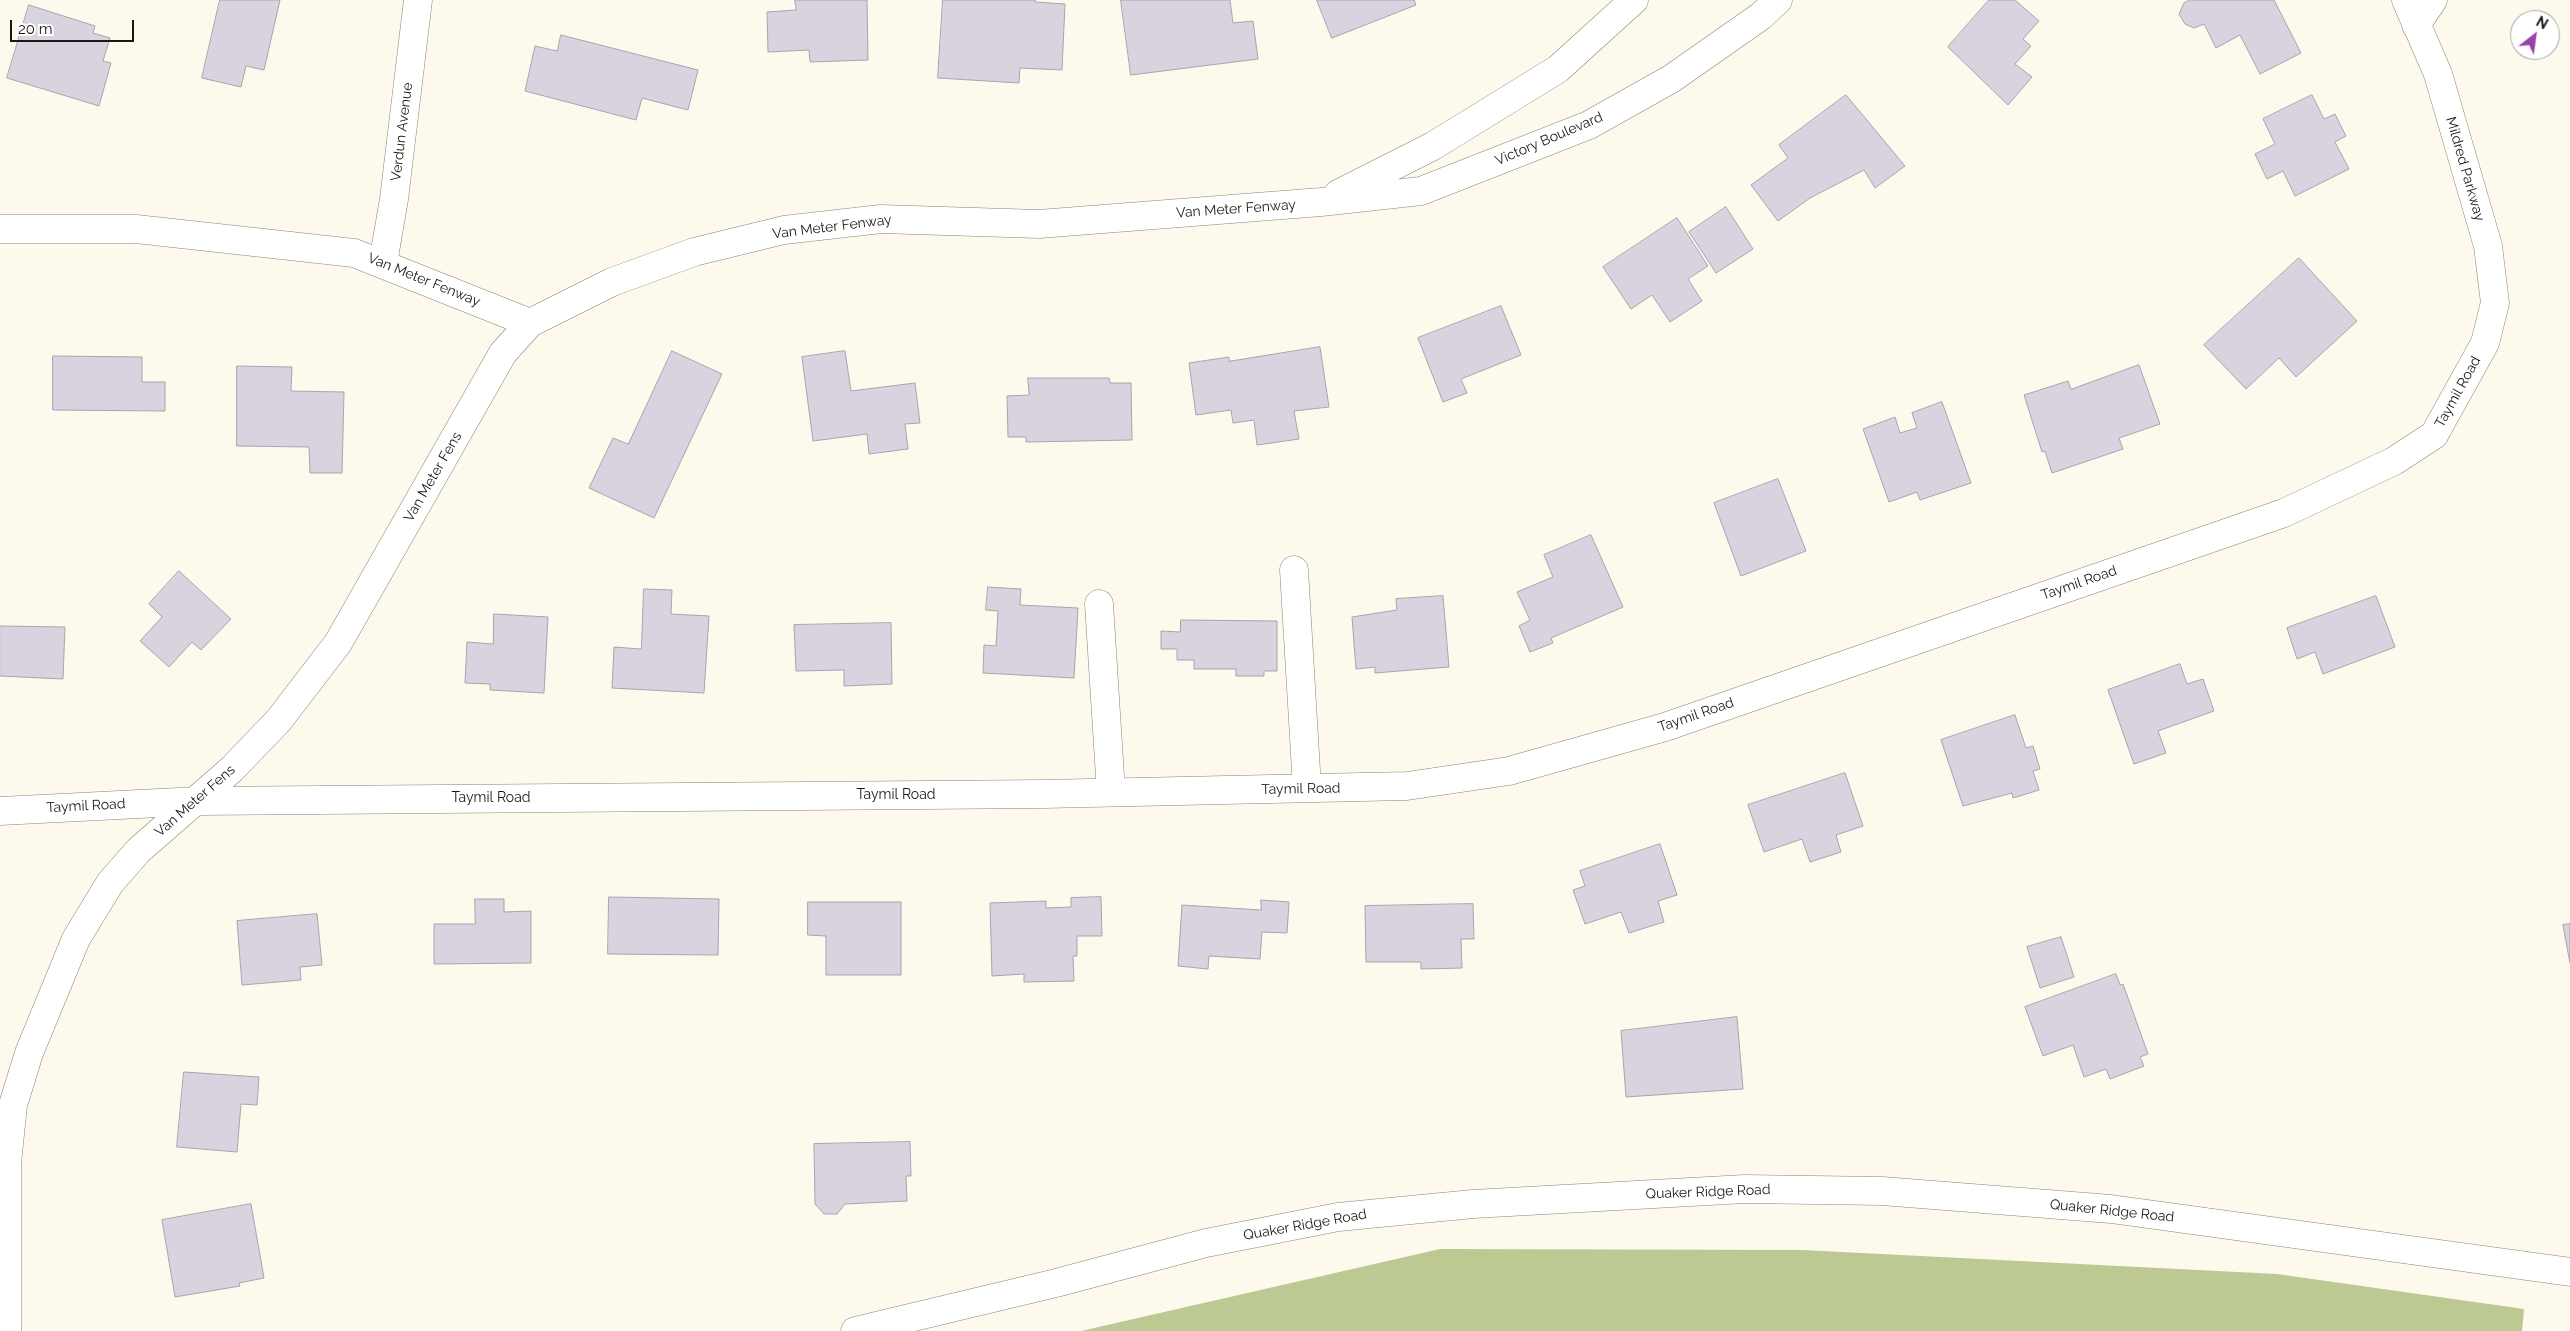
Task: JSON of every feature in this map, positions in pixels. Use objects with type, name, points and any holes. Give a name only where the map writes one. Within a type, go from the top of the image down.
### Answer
[{"type":"street","name":"Verdun Avenue","points":[[383,263],[394,198],[418,0]]},
{"type":"street","name":"Van Meter Fenway","points":[[0,229],[136,229],[354,253],[530,323],[621,278],[694,252],[784,230],[881,219],[1039,224],[1321,202],[1434,146],[1558,69],[1634,0]]},
{"type":"street","name":"Victory Boulevard","points":[[1321,202],[1421,191],[1589,126],[1671,79],[1761,16],[1778,0]]},
{"type":"street","name":"Mildred Parkway","points":[[2406,0],[2438,74],[2488,246],[2495,303],[2485,343]]},
{"type":"street","points":[[2416,25],[2433,0]]},
{"type":"street","name":"Van Meter Fens","points":[[7,1331],[7,1163],[13,1105],[29,1053],[76,939],[110,883],[138,850],[198,801],[232,769],[278,720],[338,644],[503,353],[530,323]]},
{"type":"street","name":"Taymil Road","points":[[0,810],[198,801],[1111,792],[1407,786],[1518,769],[1665,727],[2284,513],[2394,461],[2434,435],[2485,343]]},
{"type":"street","points":[[1294,570],[1307,788]]},
{"type":"street","points":[[1099,604],[1111,792]]},
{"type":"street","name":"Quaker Ridge Road","points":[[855,1331],[1056,1283],[1206,1243],[1338,1218],[1473,1204],[1744,1189],[1882,1191],[2111,1209],[2570,1272]]},
{"type":"green space","points":[[1440,1249],[1802,1250],[2277,1274],[2524,1309],[2522,1331],[1081,1331]]},
{"type":"building","points":[[220,0],[280,0],[264,70],[246,66],[241,87],[202,78]]},
{"type":"building","points":[[795,0],[867,0],[868,60],[810,62],[809,50],[768,52],[767,12],[796,10]]},
{"type":"building","points":[[943,0],[1035,0],[1035,2],[1065,4],[1062,70],[1020,68],[1019,83],[938,78]]},
{"type":"building","points":[[1121,0],[1230,0],[1233,23],[1253,21],[1258,59],[1131,75]]},
{"type":"building","points":[[1317,0],[1414,0],[1416,5],[1332,38]]},
{"type":"building","points":[[1989,0],[2015,0],[2039,21],[2023,39],[2031,46],[2015,64],[2032,77],[2008,105],[1948,47]]},
{"type":"building","points":[[2190,0],[2274,0],[2301,53],[2260,74],[2240,35],[2216,48],[2204,24],[2194,28],[2185,24],[2179,14],[2184,3]]},
{"type":"building","points":[[29,5],[95,26],[93,33],[110,38],[103,61],[111,63],[99,106],[7,78]]},
{"type":"building","points":[[561,35],[698,70],[688,110],[642,98],[636,120],[525,91],[535,46],[557,51]]},
{"type":"building","points":[[1846,95],[1905,166],[1875,188],[1864,170],[1810,198],[1778,221],[1751,185],[1788,158],[1779,145]]},
{"type":"building","points":[[2312,95],[2324,119],[2335,114],[2346,136],[2335,142],[2349,169],[2295,196],[2283,171],[2267,179],[2255,154],[2275,144],[2263,119]]},
{"type":"building","points":[[1726,207],[1753,249],[1716,273],[1689,232]]},
{"type":"building","points":[[1677,218],[1708,266],[1688,279],[1702,301],[1670,322],[1652,295],[1631,309],[1603,267]]},
{"type":"building","points":[[2299,258],[2357,321],[2296,377],[2279,358],[2246,389],[2204,345]]},
{"type":"building","points":[[1501,306],[1521,355],[1461,379],[1467,393],[1443,402],[1418,338]]},
{"type":"building","points":[[1320,347],[1329,407],[1294,411],[1299,439],[1257,445],[1254,420],[1233,423],[1231,410],[1196,415],[1189,363],[1229,357],[1229,361]]},
{"type":"building","points":[[672,351],[722,374],[654,518],[589,488],[613,438],[628,444]]},
{"type":"building","points":[[845,351],[851,391],[915,383],[920,423],[905,424],[908,449],[869,454],[867,434],[813,441],[802,357]]},
{"type":"building","points":[[53,356],[142,357],[142,382],[165,382],[165,411],[53,410]]},
{"type":"building","points":[[2139,365],[2160,424],[2119,438],[2123,449],[2052,473],[2045,451],[2042,452],[2024,395],[2068,381],[2071,389]]},
{"type":"building","points":[[237,366],[292,367],[291,391],[344,392],[342,473],[310,473],[309,447],[237,446]]},
{"type":"building","points":[[1028,378],[1109,378],[1110,383],[1131,383],[1132,440],[1026,442],[1026,437],[1008,437],[1007,396],[1029,395]]},
{"type":"building","points":[[1942,402],[1971,483],[1920,500],[1917,492],[1889,502],[1863,429],[1895,417],[1900,433],[1917,428],[1912,413]]},
{"type":"building","points":[[1778,479],[1806,551],[1741,576],[1714,503]]},
{"type":"building","points":[[1591,535],[1623,607],[1551,638],[1553,643],[1530,652],[1519,626],[1530,620],[1517,592],[1553,577],[1544,555]]},
{"type":"building","points":[[179,571],[231,619],[201,650],[192,642],[169,667],[140,641],[162,617],[149,604]]},
{"type":"building","points":[[988,587],[1021,589],[1020,605],[1078,608],[1074,678],[983,673],[984,645],[996,646],[998,611],[986,610]]},
{"type":"building","points":[[644,589],[672,590],[671,614],[709,616],[704,693],[612,688],[614,647],[641,649]]},
{"type":"building","points":[[1443,596],[1449,667],[1375,673],[1375,667],[1356,669],[1352,617],[1397,610],[1396,599]]},
{"type":"building","points":[[2376,596],[2395,647],[2323,674],[2315,652],[2297,659],[2287,628]]},
{"type":"building","points":[[494,614],[548,617],[544,693],[490,690],[490,684],[465,683],[467,642],[493,644]]},
{"type":"building","points":[[1181,620],[1277,621],[1277,671],[1264,671],[1264,676],[1236,676],[1236,669],[1194,669],[1194,660],[1177,660],[1177,649],[1161,649],[1161,631],[1180,632]]},
{"type":"building","points":[[891,623],[892,684],[844,686],[844,670],[796,671],[794,625]]},
{"type":"building","points":[[0,626],[65,627],[63,679],[0,676]]},
{"type":"building","points":[[2180,664],[2187,684],[2203,679],[2214,711],[2158,731],[2166,753],[2134,764],[2108,690]]},
{"type":"building","points":[[2015,715],[2026,748],[2033,746],[2040,769],[2033,771],[2039,790],[2013,798],[2012,793],[1963,806],[1941,740]]},
{"type":"building","points":[[1845,773],[1863,826],[1836,835],[1841,852],[1810,862],[1802,839],[1764,852],[1748,805]]},
{"type":"building","points":[[1660,844],[1677,895],[1658,901],[1664,922],[1629,933],[1621,912],[1585,924],[1573,890],[1585,886],[1580,871]]},
{"type":"building","points":[[609,897],[719,899],[718,955],[608,954]]},
{"type":"building","points":[[1101,897],[1102,936],[1077,936],[1077,956],[1073,956],[1074,981],[1024,982],[1024,974],[992,976],[990,903],[1046,901],[1046,908],[1071,907],[1071,898]]},
{"type":"building","points":[[475,899],[504,899],[504,912],[531,911],[531,963],[434,964],[434,924],[475,924]]},
{"type":"building","points":[[1261,900],[1289,902],[1287,933],[1262,932],[1260,959],[1209,956],[1208,969],[1178,966],[1182,905],[1261,910]]},
{"type":"building","points":[[808,902],[901,902],[901,975],[826,975],[826,936],[808,935]]},
{"type":"building","points":[[1473,904],[1474,939],[1461,939],[1462,968],[1421,969],[1421,962],[1366,962],[1365,906]]},
{"type":"building","points":[[317,914],[322,965],[300,967],[301,980],[242,985],[237,921]]},
{"type":"building","points":[[2570,924],[2570,963],[2563,925]]},
{"type":"building","points":[[2061,937],[2074,977],[2040,988],[2027,947]]},
{"type":"building","points":[[2116,974],[2120,985],[2123,984],[2148,1054],[2140,1057],[2144,1066],[2110,1079],[2106,1069],[2084,1077],[2073,1045],[2043,1056],[2025,1007]]},
{"type":"building","points":[[1737,1017],[1743,1089],[1626,1097],[1621,1031]]},
{"type":"building","points":[[184,1072],[259,1077],[257,1105],[241,1104],[237,1152],[177,1147]]},
{"type":"building","points":[[910,1142],[911,1176],[906,1176],[907,1201],[845,1204],[837,1214],[824,1214],[815,1204],[814,1144]]},
{"type":"building","points":[[251,1204],[264,1278],[239,1283],[240,1286],[175,1297],[162,1220]]}]
